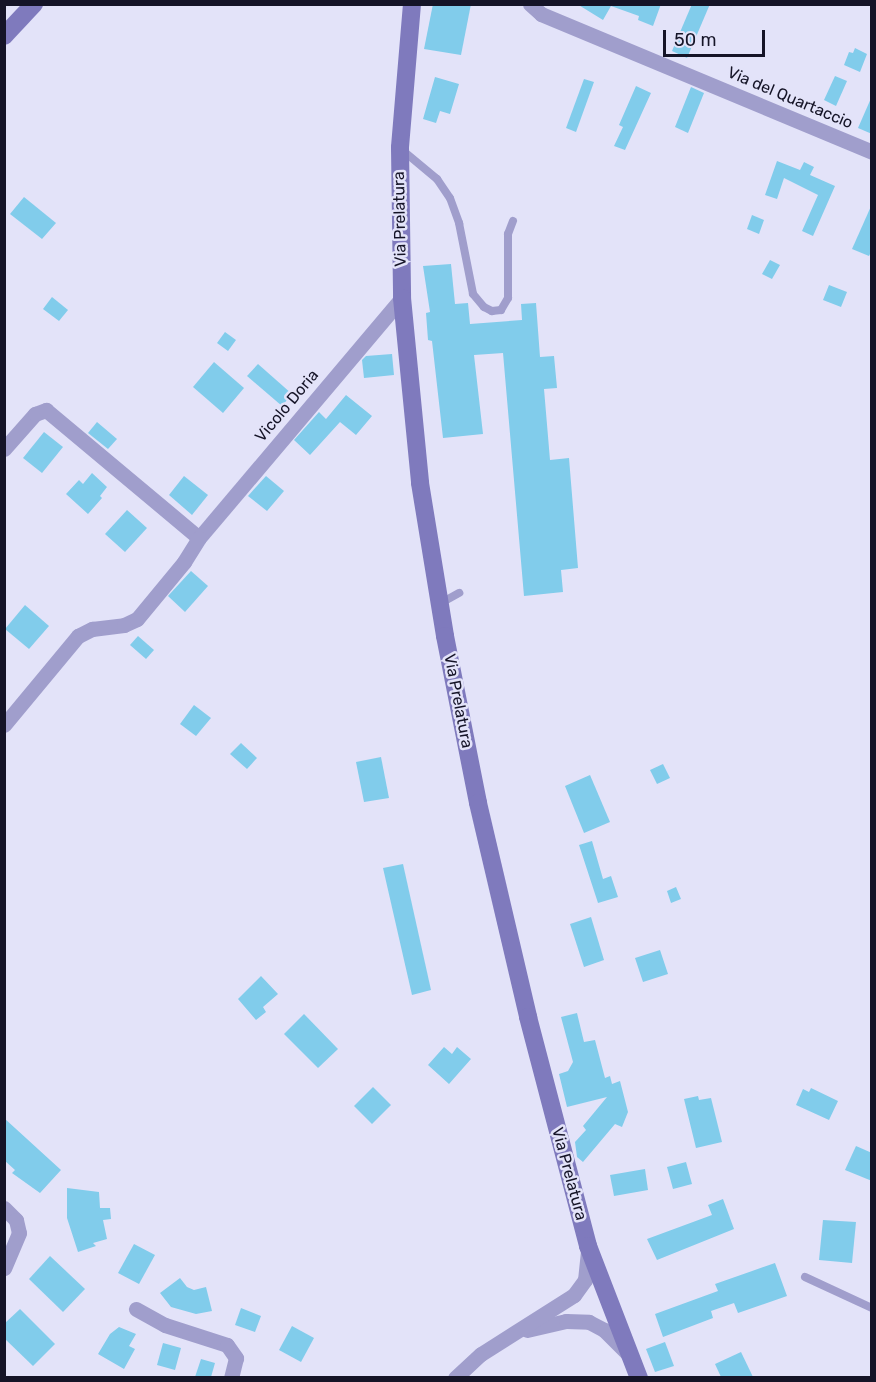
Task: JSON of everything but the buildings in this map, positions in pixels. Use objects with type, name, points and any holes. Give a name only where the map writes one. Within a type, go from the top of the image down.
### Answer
[{"type":"street","points":[[4,36],[34,4]]},
{"type":"street","name":"Via Prelatura","points":[[412,4],[400,148],[402,298],[413,431],[440,604],[478,803],[528,1017],[588,1246],[628,1354],[639,1377]]},
{"type":"street","name":"Via del Quartaccio","points":[[530,4],[541,14],[872,152]]},
{"type":"street","name":"Vicolo Doria","points":[[4,725],[78,636],[92,629],[124,625],[136,619],[184,562],[199,538],[402,298]]},
{"type":"street","points":[[4,449],[34,414],[46,410],[199,538]]},
{"type":"street","points":[[4,1208],[16,1220],[19,1233],[4,1268]]},
{"type":"street","points":[[455,1377],[472,1361],[579,1290],[588,1273],[588,1246]]},
{"type":"street","points":[[136,1309],[165,1325],[227,1346],[236,1358],[231,1377]]},
{"type":"street","points":[[516,1333],[566,1321],[589,1322],[602,1328],[628,1354]]},
{"type":"lane","points":[[400,148],[437,179],[450,198],[459,223],[473,294],[484,307],[492,311],[501,310],[508,298],[508,234],[513,221]]},
{"type":"lane","points":[[440,604],[459,593]]},
{"type":"lane","points":[[805,1277],[872,1308]]}]
